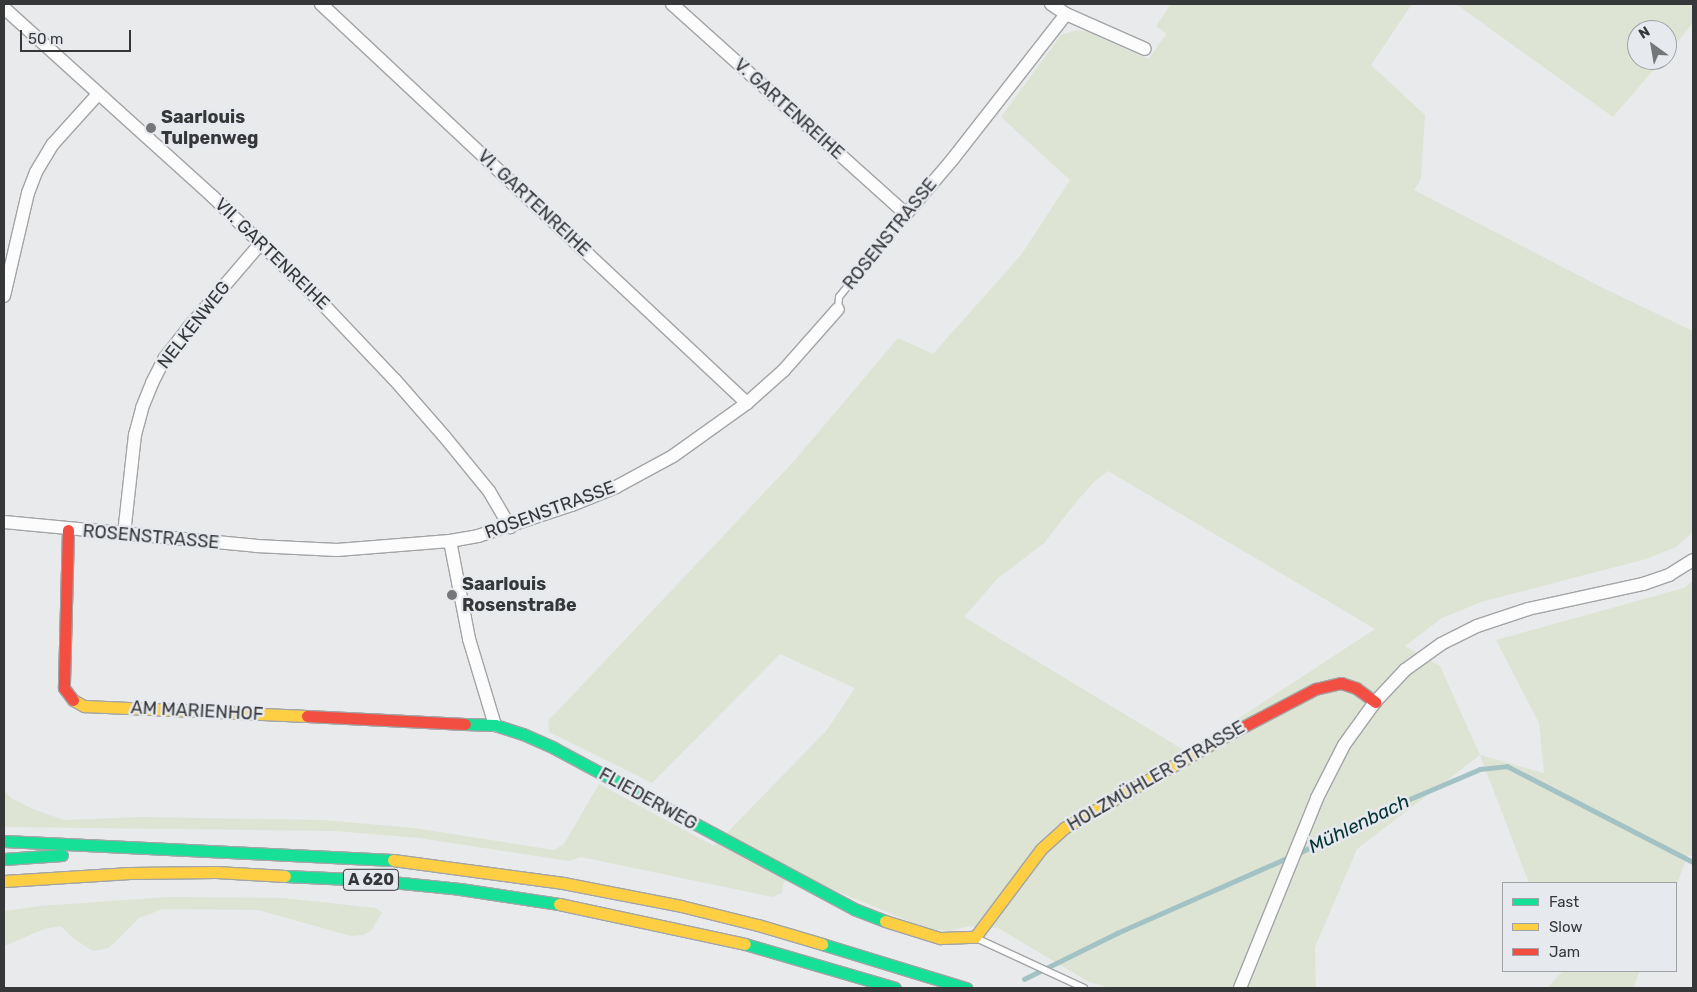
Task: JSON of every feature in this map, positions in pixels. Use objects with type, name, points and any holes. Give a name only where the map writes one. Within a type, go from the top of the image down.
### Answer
[{"type":"main road","name":"AM MARIENHOF","points":[[68,530],[64,688],[71,699],[84,706],[495,725]]},
{"type":"main road","name":"HOLZMÜHLER STRASSE","points":[[975,938],[1041,850],[1064,828],[1102,805],[1314,689],[1341,683],[1356,688],[1375,702]]},
{"type":"main road","name":"FLIEDERWEG","points":[[495,725],[523,734],[554,748],[854,909],[890,923],[940,938],[975,938]]},
{"type":"main road","points":[[4,841],[218,851]]},
{"type":"main road","name":"A 620","points":[[4,859],[117,852],[218,851],[372,858],[461,868],[563,883],[681,906],[758,925],[966,988]]},
{"type":"main road","points":[[4,892],[130,873]]},
{"type":"main road","name":"A 620","points":[[4,881],[130,873],[286,874],[460,889],[563,905],[678,928],[750,945],[895,988]]},
{"type":"street","name":"VI. GARTENREIHE","points":[[321,4],[747,403]]},
{"type":"street","name":"V. GARTENREIHE","points":[[672,4],[906,214]]},
{"type":"street","points":[[1051,4],[1066,14],[1145,49]]},
{"type":"street","name":"VII. GARTENREIHE","points":[[4,8],[261,243],[326,306],[395,380],[490,491],[510,527]]},
{"type":"street","name":"ROSENSTRASSE","points":[[906,214],[952,160],[1066,14]]},
{"type":"street","points":[[4,296],[28,193],[36,172],[53,144],[98,94]]},
{"type":"street","name":"NELKENWEG","points":[[124,534],[135,435],[142,408],[152,383],[165,358],[189,327],[261,243]]},
{"type":"street","name":"ROSENSTRASSE","points":[[4,522],[68,530],[256,546],[337,550],[450,541],[510,527],[616,487],[673,456],[747,403],[784,370],[838,309]]},
{"type":"street","points":[[450,541],[471,646],[491,706],[495,725]]},
{"type":"street","points":[[1240,988],[1318,798],[1344,746],[1375,702],[1405,670],[1441,644],[1477,626],[1528,609],[1643,584],[1669,575],[1693,560]]},
{"type":"lane","name":"ROSENSTRASSE","points":[[838,309],[839,297],[906,214]]},
{"type":"lane","points":[[975,938],[1084,988]]},
{"type":"green space","points":[[1171,4],[1412,4],[1371,65],[1425,115],[1421,179],[1414,190],[1603,288],[1693,331],[1693,532],[1676,547],[1646,559],[1481,602],[1442,618],[1405,646],[1440,666],[1480,755],[1357,849],[1315,947],[1316,988],[1111,988],[1089,982],[998,928],[969,926],[950,931],[927,929],[792,872],[783,884],[782,893],[772,897],[581,857],[569,861],[419,838],[335,831],[4,827],[4,790],[11,798],[33,809],[64,820],[143,817],[323,820],[414,828],[554,850],[564,844],[599,784],[714,846],[827,730],[855,688],[780,654],[652,783],[549,732],[548,721],[795,460],[898,338],[933,354],[1021,255],[1070,180],[1001,117],[1061,35],[1077,30],[1089,32],[1149,59],[1166,34],[1156,26]],"holes":[[[1108,471],[1375,629],[1187,752],[964,617],[997,579],[1044,543],[1077,501],[1095,481]]]},
{"type":"green space","points":[[1456,4],[1693,4],[1693,23],[1677,42],[1677,20],[1627,20],[1627,70],[1653,70],[1613,117]]},
{"type":"green space","points":[[1693,581],[1693,857],[1688,855],[1677,883],[1529,882],[1480,755],[1544,773],[1539,723],[1496,640],[1684,588]]},
{"type":"green space","points":[[168,897],[283,898],[376,908],[382,913],[371,931],[363,935],[351,936],[258,910],[163,909],[139,918],[109,948],[93,951],[74,939],[61,926],[44,929],[4,946],[4,911],[40,906]]},
{"type":"green space","points":[[1562,972],[1640,972],[1633,988],[1547,988]]},
{"type":"waterway","name":"Mühlenbach","points":[[1299,853],[1384,810],[1480,769],[1507,766],[1693,862]]},
{"type":"waterway","name":"Mühlenbach","points":[[1024,979],[1117,933],[1289,857]]},
{"type":"traffic: fast","points":[[465,724],[495,725],[523,734],[554,748],[854,909],[885,921]]},
{"type":"traffic: fast","points":[[4,841],[393,860]]},
{"type":"traffic: fast","points":[[4,859],[62,855]]},
{"type":"traffic: fast","points":[[285,876],[372,880],[460,889],[559,904]]},
{"type":"traffic: fast","points":[[745,944],[895,988]]},
{"type":"traffic: fast","points":[[822,944],[966,988]]},
{"type":"traffic: slow","points":[[73,700],[84,706],[307,716]]},
{"type":"traffic: slow","points":[[885,921],[940,938],[975,937],[1041,849],[1064,828],[1218,740]]},
{"type":"traffic: slow","points":[[393,860],[563,883],[681,906],[758,925],[822,944]]},
{"type":"traffic: slow","points":[[4,881],[130,873],[216,872],[285,876]]},
{"type":"traffic: slow","points":[[559,904],[745,944]]},
{"type":"traffic: jam","points":[[68,530],[64,688],[73,700]]},
{"type":"traffic: jam","points":[[1218,740],[1315,689],[1341,683],[1356,688],[1375,702]]},
{"type":"traffic: jam","points":[[307,716],[465,724]]},
{"type":"place","name":"Saarlouis Tulpenweg","points":[[151,128]]},
{"type":"place","name":"Saarlouis Rosenstraße","points":[[452,595]]}]
